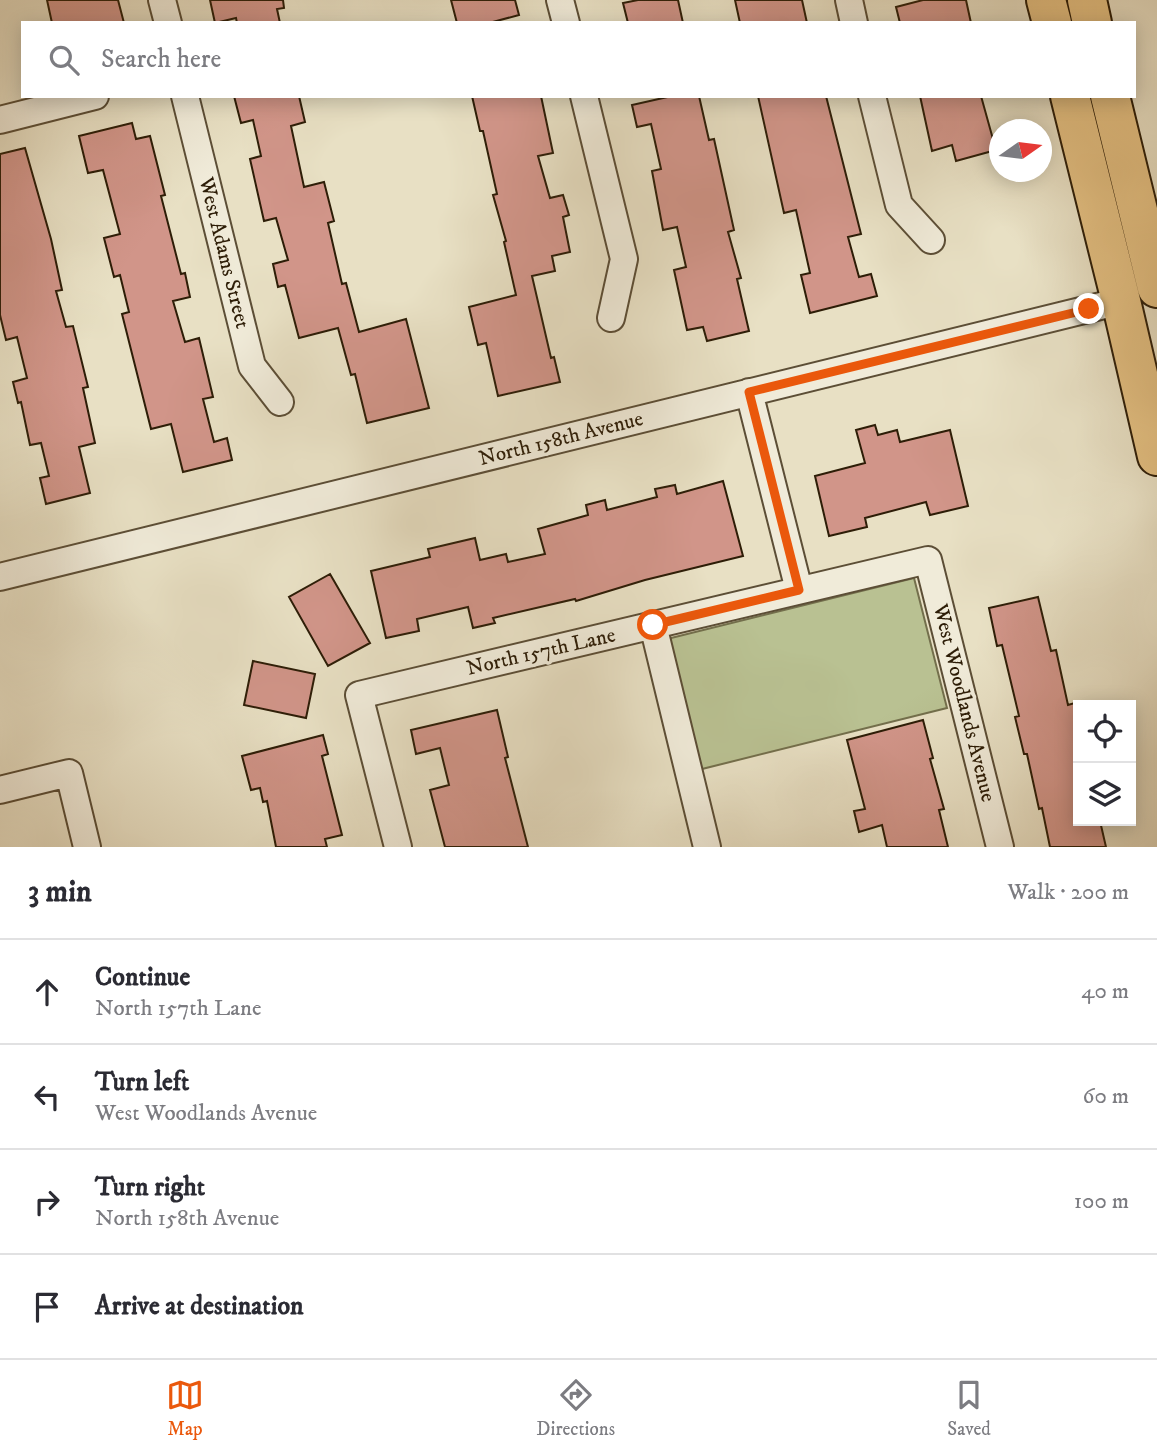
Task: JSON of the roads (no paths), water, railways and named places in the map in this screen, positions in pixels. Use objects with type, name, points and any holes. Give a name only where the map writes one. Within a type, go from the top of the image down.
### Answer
[{"type":"main road","points":[[1046,0],[1051,21]]},
{"type":"main road","points":[[1087,0],[1092,21]]},
{"type":"main road","points":[[1070,98],[1157,456]]},
{"type":"main road","points":[[1110,98],[1157,288]]},
{"type":"street","points":[[162,0],[167,21]]},
{"type":"street","points":[[560,0],[565,21]]},
{"type":"street","points":[[849,0],[854,21]]},
{"type":"street","points":[[0,120],[87,98]]},
{"type":"street","name":"West Adams Street","points":[[186,98],[251,366],[280,402]]},
{"type":"street","points":[[584,98],[624,259],[611,318]]},
{"type":"street","points":[[872,98],[899,205],[930,240]]},
{"type":"street","name":"North 158th Avenue","points":[[0,577],[1121,301]]},
{"type":"street","points":[[749,392],[799,590]]},
{"type":"street","name":"North 157th Lane","points":[[398,847],[359,695],[928,560]]},
{"type":"street","name":"West Woodlands Avenue","points":[[928,560],[1000,847]]},
{"type":"street","points":[[653,625],[707,847]]},
{"type":"street","points":[[0,790],[69,773],[87,847]]}]
